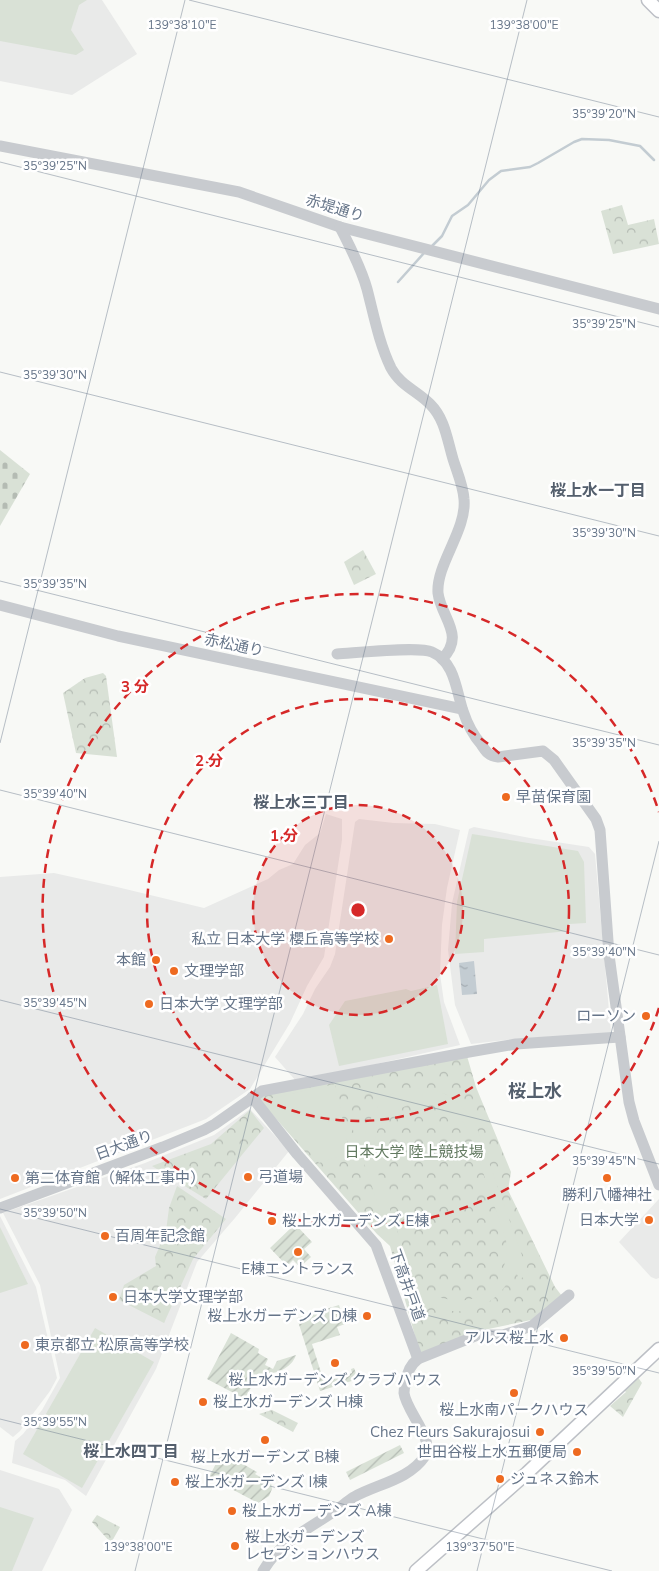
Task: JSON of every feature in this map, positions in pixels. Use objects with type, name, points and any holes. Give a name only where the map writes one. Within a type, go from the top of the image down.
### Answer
[{"type":"main road","points":[[648,0],[659,11]]},
{"type":"main road","points":[[416,1571],[527,1473],[659,1349]]},
{"type":"street","name":"赤堤通り","points":[[0,146],[240,192],[340,226],[659,308]]},
{"type":"street","points":[[340,226],[367,288],[376,329],[392,370],[407,388],[418,393],[431,405],[439,416],[447,433],[462,488],[464,507],[462,520],[440,575],[438,592],[452,631],[450,651],[442,658]]},
{"type":"street","name":"赤松通り","points":[[0,606],[118,636],[462,708]]},
{"type":"street","points":[[337,654],[431,651],[442,658],[451,670],[462,708],[474,736],[486,752],[492,756],[504,757],[537,751],[546,752],[554,760],[596,819],[602,845],[609,955],[634,1121],[659,1185]]},
{"type":"street","name":"日大通り","points":[[0,1208],[204,1130],[262,1092],[516,1044],[620,1037]]},
{"type":"street","name":"下高井戸道","points":[[252,1097],[297,1154],[376,1245],[418,1359]]},
{"type":"street","points":[[263,1571],[273,1557],[293,1537],[354,1497],[388,1483],[416,1466],[426,1455],[428,1445],[407,1403],[404,1392],[411,1365],[418,1359],[478,1335],[503,1335],[532,1326],[569,1295]]},
{"type":"shaded area","points":[[0,0],[102,0],[137,54],[72,95],[0,81]]},
{"type":"shaded area","name":"日本大学 文理学部","points":[[326,814],[342,819],[342,840],[324,957],[307,986],[290,1023],[250,1089],[206,1119],[0,1199],[0,877],[54,873],[204,908],[268,879],[279,870],[293,864],[305,845],[320,833]]},
{"type":"shaded area","name":"私立 日本大学 櫻丘高等学校","points":[[359,819],[394,823],[435,824],[460,830],[447,888],[442,925],[440,974],[444,1002],[460,1045],[297,1082],[275,1057],[303,1014],[315,989],[330,967],[335,954],[355,822]]},
{"type":"shaded area","points":[[474,827],[589,847],[595,854],[611,1033],[515,1039],[471,1044],[455,1005],[448,950],[452,903],[469,829]]},
{"type":"shaded area","name":"日本大学文理学部","points":[[250,1109],[289,1151],[197,1262],[156,1369],[86,1496],[65,1480],[12,1463],[15,1441],[42,1410],[60,1378],[40,1285],[3,1213],[145,1163],[214,1135]]},
{"type":"shaded area","name":"日本大学","points":[[659,1199],[659,1278],[656,1279],[651,1277],[619,1242]]},
{"type":"shaded area","name":"東京都立 松原高等学校","points":[[0,1216],[36,1287],[57,1378],[50,1391],[20,1431],[13,1437],[0,1427]]},
{"type":"shaded area","points":[[0,1470],[59,1489],[72,1510],[42,1571],[0,1571]]},
{"type":"green space","points":[[0,0],[87,0],[79,5],[71,30],[84,50],[76,55],[0,41]]},
{"type":"green space","points":[[622,205],[628,225],[654,219],[659,244],[613,254],[601,211]]},
{"type":"green space","points":[[0,450],[30,474],[0,526]]},
{"type":"green space","points":[[363,550],[376,574],[354,585],[344,562]]},
{"type":"green space","points":[[103,673],[106,676],[117,757],[76,753],[63,693],[85,678]]},
{"type":"green space","points":[[472,834],[578,851],[584,862],[586,923],[569,924],[569,931],[484,939],[484,952],[455,954],[457,902]]},
{"type":"green space","points":[[437,985],[448,1044],[339,1066],[329,1025],[345,1001]]},
{"type":"green space","name":"日本大学 陸上競技場","points":[[467,1056],[476,1087],[511,1172],[508,1190],[555,1287],[562,1296],[531,1320],[474,1332],[420,1354],[390,1246],[377,1234],[257,1097]]},
{"type":"green space","points":[[335,1084],[350,1153],[319,1163],[264,1100]]},
{"type":"green space","points":[[416,1088],[430,1088],[450,1096],[473,1117],[529,1275],[519,1279],[514,1267],[506,1285],[494,1298],[479,1307],[463,1311],[446,1310],[430,1305],[415,1294],[403,1279],[352,1127],[362,1124],[365,1134],[380,1103],[395,1093]],"holes":[[[429,1101],[451,1110],[460,1117],[470,1134],[506,1240],[505,1264],[501,1275],[487,1291],[478,1297],[467,1300],[446,1299],[432,1294],[422,1286],[411,1272],[375,1164],[375,1137],[379,1127],[393,1112],[415,1103]]]},
{"type":"green space","points":[[250,1110],[264,1128],[206,1199],[152,1166],[211,1144]]},
{"type":"green space","points":[[177,1186],[226,1219],[193,1259],[164,1323],[119,1300],[124,1285],[156,1266],[155,1257],[166,1231],[169,1208]]},
{"type":"green space","points":[[295,1224],[312,1242],[304,1249],[311,1257],[300,1267],[293,1260],[287,1266],[270,1248]]},
{"type":"green space","points":[[0,1227],[28,1284],[0,1293]]},
{"type":"green space","points":[[339,1305],[345,1324],[337,1327],[340,1335],[312,1344],[324,1382],[352,1373],[351,1369],[354,1368],[358,1379],[320,1391],[297,1318]]},
{"type":"green space","points":[[95,1328],[154,1362],[82,1488],[23,1454]]},
{"type":"green space","points":[[231,1333],[259,1349],[258,1353],[268,1359],[265,1365],[273,1369],[277,1361],[296,1355],[286,1368],[270,1374],[258,1374],[245,1399],[207,1379]]},
{"type":"green space","points":[[637,1376],[642,1383],[623,1417],[610,1406],[626,1392],[623,1389]]},
{"type":"green space","points":[[272,1410],[298,1423],[293,1432],[259,1414]]},
{"type":"green space","points":[[400,1445],[404,1453],[350,1480],[346,1472]]},
{"type":"green space","points":[[222,1452],[257,1472],[255,1474],[271,1483],[272,1489],[269,1496],[258,1503],[209,1477]]},
{"type":"green space","points":[[0,1507],[34,1518],[12,1571],[0,1571]]},
{"type":"green space","points":[[97,1515],[120,1527],[111,1543],[92,1522]]},
{"type":"water","points":[[474,961],[477,994],[462,995],[459,963]]},
{"type":"waterway","points":[[432,246],[442,236],[452,216],[468,205],[489,180],[501,171],[530,167],[574,142],[582,139],[609,140],[640,146],[654,160]]},
{"type":"waterway","points":[[398,282],[424,253]]},
{"type":"place","name":"早苗保育園","points":[[506,797]]},
{"type":"place","name":"私立 日本大学 櫻丘高等学校","points":[[389,939]]},
{"type":"place","name":"本館","points":[[156,960]]},
{"type":"place","name":"文理学部","points":[[174,971]]},
{"type":"place","name":"日本大学 文理学部","points":[[149,1004]]},
{"type":"place","name":"ローソン","points":[[646,1016]]},
{"type":"place","name":"弓道場","points":[[248,1177]]},
{"type":"place","name":"第二体育館（解体工事中）","points":[[15,1178]]},
{"type":"place","name":"勝利八幡神社","points":[[607,1178]]},
{"type":"place","name":"日本大学","points":[[649,1220]]},
{"type":"place","name":"桜上水ガーデンズ E棟","points":[[272,1221]]},
{"type":"place","name":"百周年記念館","points":[[105,1236]]},
{"type":"place","name":"E棟エントランス","points":[[298,1252]]},
{"type":"place","name":"日本大学文理学部","points":[[113,1297]]},
{"type":"place","name":"桜上水ガーデンズ D棟","points":[[367,1316]]},
{"type":"place","name":"アルス桜上水","points":[[564,1338]]},
{"type":"place","name":"東京都立 松原高等学校","points":[[25,1345]]},
{"type":"place","name":"桜上水ガーデンズ クラブハウス","points":[[335,1363]]},
{"type":"place","name":"桜上水南パークハウス","points":[[514,1393]]},
{"type":"place","name":"桜上水ガーデンズ H棟","points":[[203,1402]]},
{"type":"place","name":"Chez Fleurs Sakurajosui","points":[[540,1432]]},
{"type":"place","name":"桜上水ガーデンズ B棟","points":[[265,1440]]},
{"type":"place","name":"世田谷桜上水五郵便局","points":[[577,1452]]},
{"type":"place","name":"ジュネス鈴木","points":[[500,1479]]},
{"type":"place","name":"桜上水ガーデンズ I棟","points":[[175,1482]]},
{"type":"place","name":"桜上水ガーデンズ A棟","points":[[232,1511]]},
{"type":"place","name":"桜上水ガーデンズ レセプションハウス","points":[[235,1546]]},
{"type":"district","name":"桜上水一丁目","points":[[598,490]]},
{"type":"district","name":"桜上水三丁目","points":[[301,802]]},
{"type":"district","name":"桜上水","points":[[535,1091]]},
{"type":"district","name":"桜上水四丁目","points":[[131,1451]]}]
